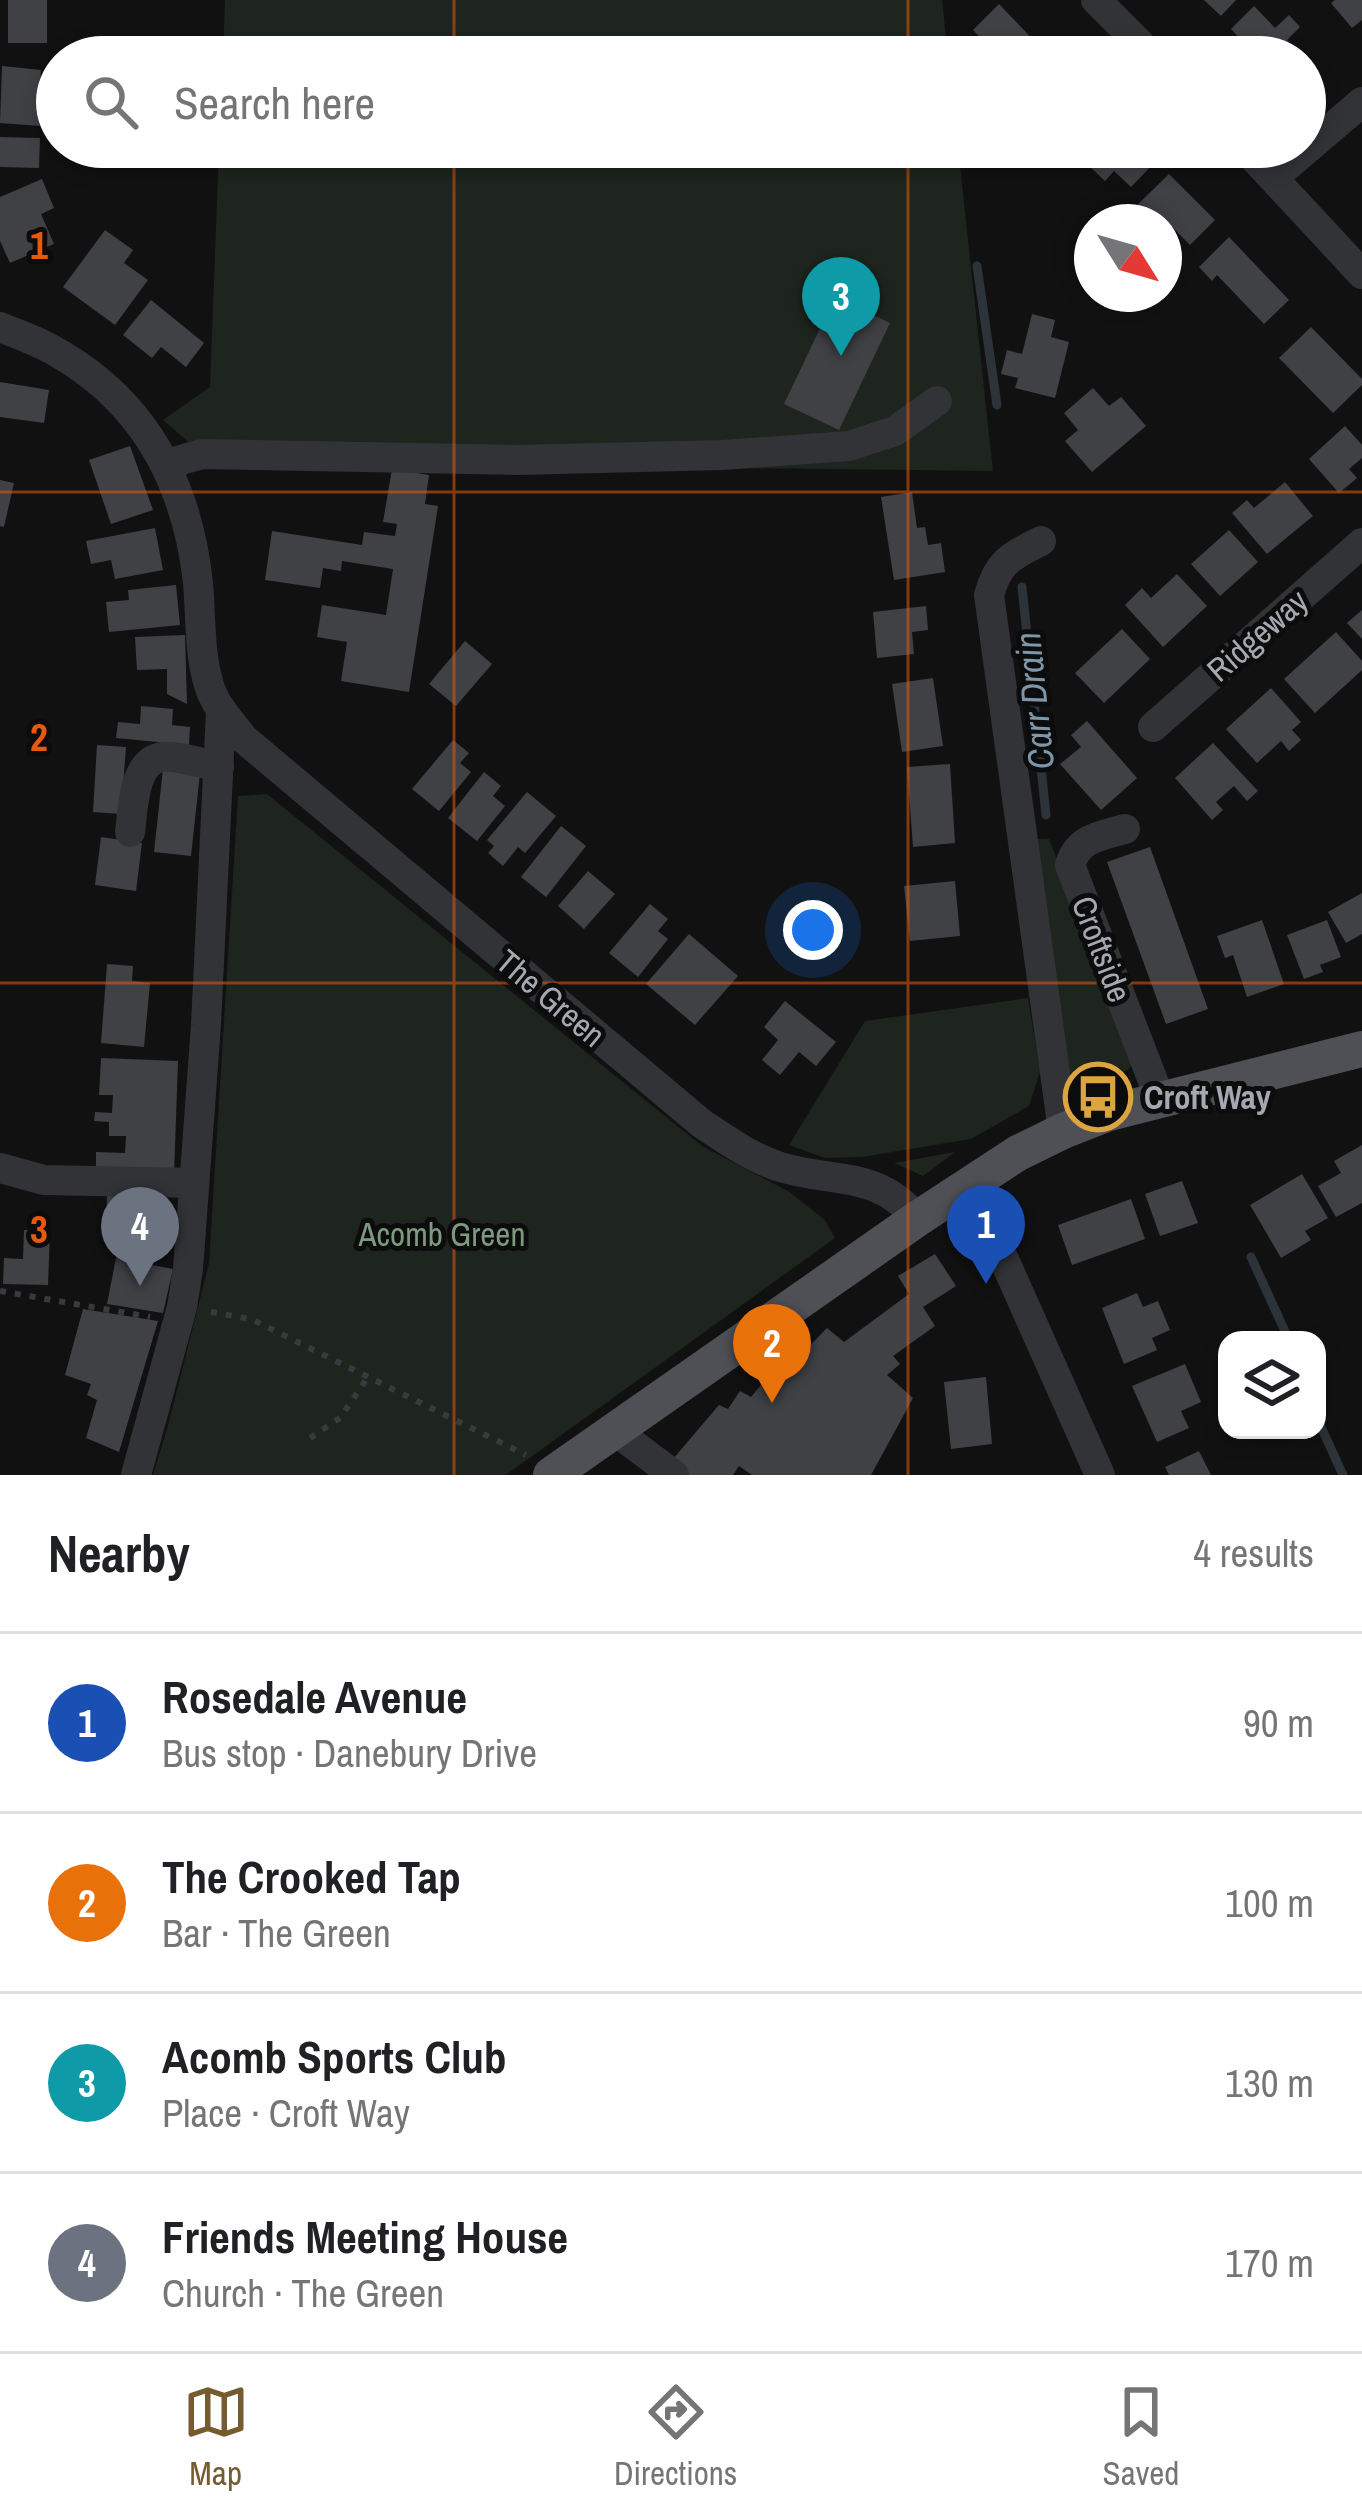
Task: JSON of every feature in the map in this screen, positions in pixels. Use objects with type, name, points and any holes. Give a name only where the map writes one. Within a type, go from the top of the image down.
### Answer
[{"type":"main road","points":[[541,1466],[614,1430],[1018,1153],[1109,1113],[1362,1048]]},
{"type":"street","points":[[1096,0],[1132,36]]},
{"type":"street","points":[[1326,133],[1362,103]]},
{"type":"street","points":[[1264,168],[1362,274]]},
{"type":"street","points":[[1273,178],[1285,168]]},
{"type":"street","name":"The Green","points":[[0,327],[52,349],[98,381],[141,423],[167,464],[190,535],[209,685],[221,711],[267,760],[701,1124],[774,1165],[880,1187],[902,1200],[917,1219]]},
{"type":"street","points":[[167,464],[202,454],[517,460],[849,446],[895,431],[937,401]]},
{"type":"street","points":[[1041,541],[1008,558],[994,576],[989,595],[1063,1131]]},
{"type":"street","name":"Ridgeway","points":[[1153,727],[1362,543]]},
{"type":"street","name":"The Green","points":[[136,1475],[188,1316],[221,711]]},
{"type":"street","points":[[130,832],[137,784],[149,763],[163,757],[219,767]]},
{"type":"street","name":"Croftside","points":[[1125,829],[1085,841],[1073,853],[1070,865],[1160,1099]]},
{"type":"street","points":[[0,1168],[44,1180],[194,1183]]},
{"type":"street","points":[[967,1186],[1010,1271],[1089,1471]]},
{"type":"street","points":[[614,1430],[674,1475]]},
{"type":"path","points":[[0,1292],[188,1316],[251,1319],[541,1466]]},
{"type":"path","points":[[310,1438],[340,1418],[368,1377]]},
{"type":"green space","points":[[225,0],[942,0],[946,36],[224,36]]},
{"type":"green space","points":[[218,168],[960,168],[993,471],[205,462],[163,420],[210,387]]},
{"type":"green space","name":"Acomb Green","points":[[267,794],[702,1146],[788,1191],[825,1220],[835,1238],[506,1475],[153,1475],[209,1263],[238,796]]},
{"type":"green space","points":[[1036,839],[1049,839],[1133,1051],[1128,1070],[1076,1085],[1067,1079]]},
{"type":"green space","points":[[1028,998],[1040,1072],[1029,1106],[971,1139],[862,1157],[825,1158],[789,1145],[865,1021]]},
{"type":"green space","points":[[955,1152],[923,1176],[894,1163]]},
{"type":"building","points":[[8,0],[47,0],[47,36],[36,36],[36,43],[8,43]]},
{"type":"building","points":[[1204,0],[1236,0],[1221,16]]},
{"type":"building","points":[[1362,0],[1362,20],[1352,28],[1331,3]]},
{"type":"building","points":[[999,4],[1030,36],[979,36],[973,30]]},
{"type":"building","points":[[1254,6],[1275,28],[1289,15],[1300,27],[1291,36],[1238,36],[1231,29]]},
{"type":"building","points":[[2,66],[36,69],[36,126],[0,123]]},
{"type":"building","points":[[0,137],[36,138],[36,168],[0,167]]},
{"type":"building","points":[[1091,168],[1149,168],[1131,187],[1114,171],[1105,181]]},
{"type":"building","points":[[1169,174],[1215,220],[1190,245],[1182,237],[1182,204],[1138,204]]},
{"type":"building","points":[[42,179],[54,208],[41,214],[54,244],[10,263],[0,241],[0,197]]},
{"type":"building","points":[[105,230],[133,250],[124,263],[148,280],[115,325],[63,287]]},
{"type":"building","points":[[1229,237],[1289,300],[1264,324],[1217,275],[1212,281],[1199,267]]},
{"type":"building","points":[[835,297],[890,323],[839,430],[784,404]]},
{"type":"building","points":[[151,300],[204,343],[186,367],[161,347],[152,358],[123,335]]},
{"type":"building","points":[[1032,314],[1055,320],[1051,337],[1069,342],[1055,398],[1015,388],[1018,378],[1001,374],[1007,350],[1022,354]]},
{"type":"building","points":[[1311,327],[1362,379],[1362,385],[1333,413],[1279,358]]},
{"type":"building","points":[[0,382],[49,390],[44,423],[0,417]]},
{"type":"building","points":[[1093,388],[1109,406],[1121,397],[1146,426],[1092,472],[1065,441],[1078,430],[1064,413]]},
{"type":"building","points":[[1345,426],[1362,445],[1362,458],[1349,469],[1357,478],[1339,493],[1309,459]]},
{"type":"building","points":[[130,446],[153,510],[111,524],[89,460]]},
{"type":"building","points":[[392,469],[429,475],[425,504],[438,506],[409,692],[341,681],[347,642],[317,637],[322,605],[386,615],[393,569],[342,561],[341,571],[323,568],[320,588],[265,580],[272,531],[362,545],[364,532],[395,536],[397,524],[383,522]]},
{"type":"building","points":[[0,480],[14,483],[4,527],[0,526]]},
{"type":"building","points":[[1285,482],[1313,516],[1267,554],[1232,513],[1247,500],[1254,508]]},
{"type":"building","points":[[912,492],[917,528],[925,527],[928,545],[941,543],[945,572],[894,580],[881,497]]},
{"type":"building","points":[[155,528],[163,570],[115,579],[111,560],[91,564],[86,541]]},
{"type":"building","points":[[1229,530],[1258,562],[1220,596],[1191,564]]},
{"type":"building","points":[[1177,574],[1207,606],[1163,647],[1125,605],[1142,588],[1151,598]]},
{"type":"building","points":[[176,585],[180,625],[109,632],[106,602],[129,600],[128,590]]},
{"type":"building","points":[[926,606],[928,630],[912,632],[914,654],[877,658],[873,612]]},
{"type":"building","points":[[1362,610],[1362,639],[1347,623]]},
{"type":"building","points":[[1122,629],[1150,659],[1104,703],[1075,673]]},
{"type":"building","points":[[1336,632],[1362,661],[1362,670],[1315,713],[1284,679]]},
{"type":"building","points":[[185,635],[187,704],[167,694],[167,669],[137,670],[135,637]]},
{"type":"building","points":[[465,641],[492,664],[456,706],[429,684]]},
{"type":"building","points":[[933,678],[943,746],[902,752],[892,684]]},
{"type":"building","points":[[1271,688],[1301,722],[1292,730],[1301,740],[1289,751],[1281,741],[1257,763],[1226,729]]},
{"type":"building","points":[[141,706],[173,709],[172,725],[190,727],[189,745],[116,738],[118,722],[140,724]]},
{"type":"building","points":[[1087,721],[1137,778],[1101,810],[1060,764],[1081,747],[1071,735]]},
{"type":"building","points":[[453,740],[469,753],[460,763],[471,772],[439,811],[412,789]]},
{"type":"building","points":[[1213,743],[1258,791],[1247,801],[1234,786],[1216,802],[1223,810],[1212,820],[1175,778]]},
{"type":"building","points":[[97,745],[126,747],[121,814],[93,812]]},
{"type":"building","points":[[950,764],[955,843],[913,847],[907,767]]},
{"type":"building","points":[[163,769],[200,773],[191,856],[154,852]]},
{"type":"building","points":[[484,772],[501,786],[493,796],[505,806],[477,841],[448,818]]},
{"type":"building","points":[[527,792],[556,816],[525,853],[518,847],[503,866],[488,853],[494,846],[487,840]]},
{"type":"building","points":[[561,826],[586,846],[546,897],[521,877]]},
{"type":"building","points":[[101,837],[142,843],[136,891],[95,885]]},
{"type":"building","points":[[1150,847],[1208,1009],[1166,1024],[1107,862]]},
{"type":"building","points":[[588,871],[615,894],[584,929],[558,906]]},
{"type":"building","points":[[955,881],[960,936],[910,941],[904,886]]},
{"type":"building","points":[[1362,893],[1362,934],[1346,943],[1328,912]]},
{"type":"building","points":[[650,904],[668,919],[658,931],[668,939],[638,977],[609,953]]},
{"type":"building","points":[[1262,920],[1284,984],[1247,997],[1233,955],[1225,958],[1217,936]]},
{"type":"building","points":[[1327,920],[1341,957],[1320,965],[1323,972],[1304,979],[1287,935]]},
{"type":"building","points":[[689,934],[738,976],[695,1025],[646,984]]},
{"type":"building","points":[[107,964],[133,966],[132,981],[150,983],[144,1047],[101,1043]]},
{"type":"building","points":[[785,1001],[836,1042],[816,1066],[799,1052],[780,1075],[762,1060],[778,1040],[764,1027]]},
{"type":"building","points":[[101,1058],[178,1061],[174,1175],[96,1172],[96,1152],[125,1153],[126,1136],[109,1136],[109,1122],[94,1121],[95,1112],[112,1113],[113,1095],[99,1095]]},
{"type":"building","points":[[1362,1145],[1362,1203],[1336,1217],[1318,1186],[1341,1173],[1334,1161]]},
{"type":"building","points":[[1302,1174],[1328,1218],[1305,1231],[1311,1240],[1281,1258],[1250,1205]]},
{"type":"building","points":[[1182,1181],[1198,1223],[1160,1236],[1145,1194]]},
{"type":"building","points":[[107,1191],[159,1191],[158,1245],[106,1244]]},
{"type":"building","points":[[1131,1199],[1145,1239],[1072,1265],[1058,1225]]},
{"type":"building","points":[[24,1230],[50,1231],[48,1285],[3,1284],[4,1258],[23,1259]]},
{"type":"building","points":[[935,1254],[956,1286],[923,1307],[935,1326],[893,1356],[900,1364],[887,1375],[913,1398],[871,1475],[752,1475],[739,1466],[733,1475],[679,1475],[667,1466],[719,1405],[728,1409],[740,1391],[751,1397],[770,1374],[777,1379],[827,1328],[844,1342],[909,1294],[898,1276]]},
{"type":"building","points":[[116,1258],[173,1269],[163,1313],[107,1304]]},
{"type":"building","points":[[1137,1293],[1143,1307],[1158,1301],[1170,1330],[1152,1338],[1157,1350],[1124,1364],[1102,1308]]},
{"type":"building","points":[[83,1309],[158,1321],[119,1452],[86,1438],[97,1400],[87,1395],[91,1384],[65,1375]]},
{"type":"building","points":[[1185,1364],[1201,1402],[1181,1411],[1189,1428],[1157,1442],[1132,1386]]},
{"type":"building","points":[[986,1377],[992,1444],[951,1449],[944,1382]]},
{"type":"building","points":[[1199,1451],[1211,1475],[1169,1475],[1165,1467]]},
{"type":"waterway","name":"Carr Drain","points":[[977,266],[997,405]]},
{"type":"waterway","name":"Carr Drain","points":[[1022,587],[1046,815]]},
{"type":"waterway","name":"Carr Drain","points":[[1251,1257],[1285,1331]]},
{"type":"waterway","name":"Carr Drain","points":[[1326,1438],[1343,1475]]},
{"type":"place","name":"Acomb Sports Club","points":[[841,356]]},
{"type":"place","name":"Croft Way","points":[[1098,1097]]},
{"type":"place","name":"Rosedale Avenue","points":[[986,1284]]},
{"type":"place","name":"Friends Meeting House","points":[[140,1286]]},
{"type":"place","name":"The Crooked Tap","points":[[772,1403]]}]
